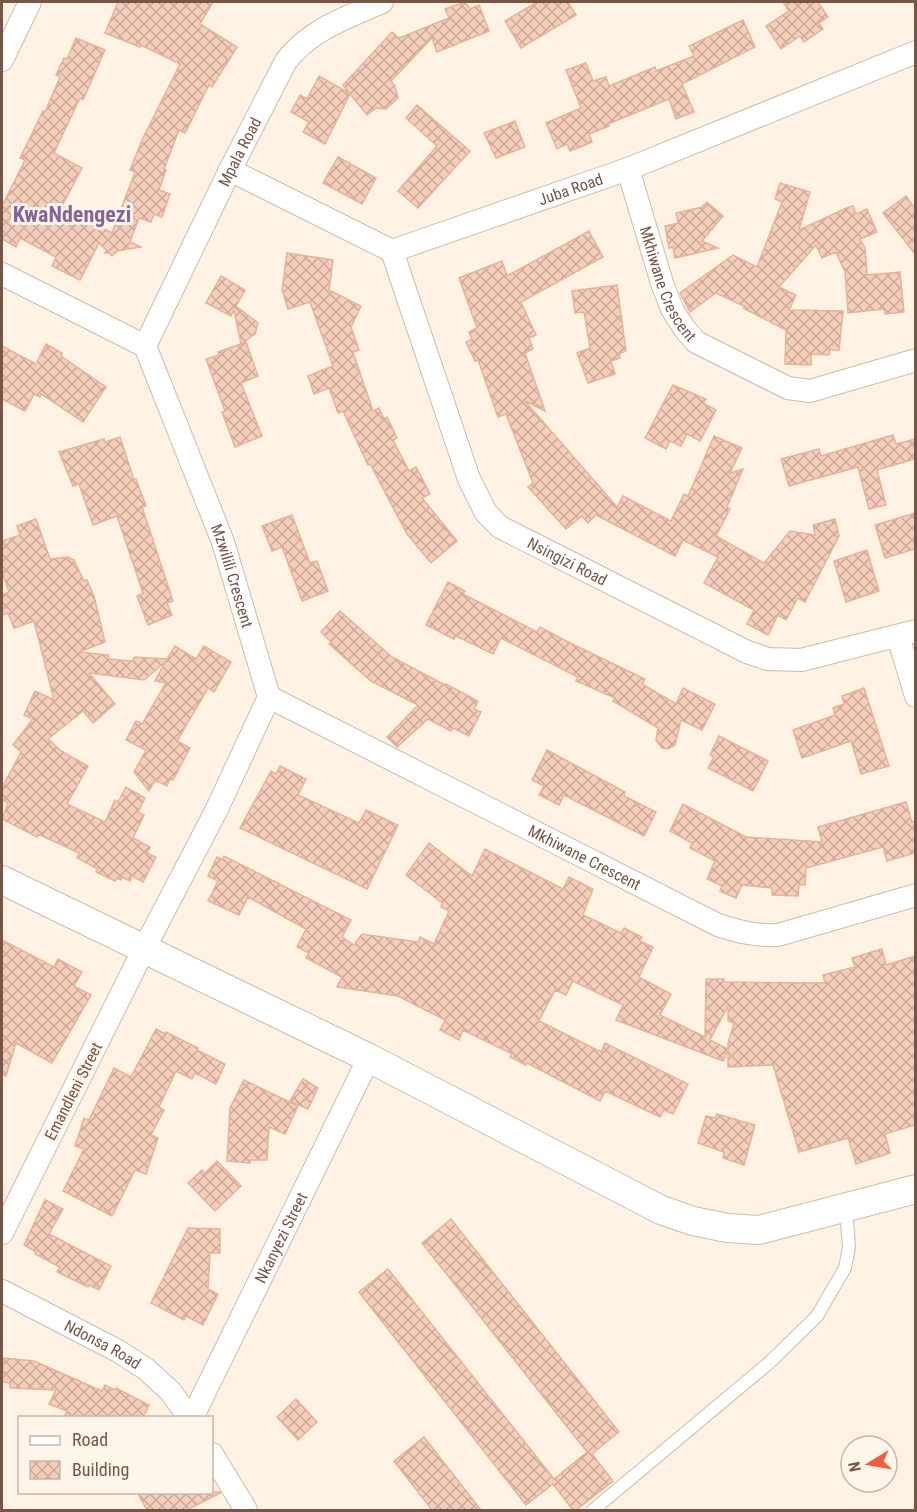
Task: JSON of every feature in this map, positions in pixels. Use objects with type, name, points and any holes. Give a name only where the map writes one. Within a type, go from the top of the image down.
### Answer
[{"type":"street","points":[[2,60],[30,2]]},
{"type":"street","name":"Mpala Road","points":[[145,346],[230,170],[286,61],[308,37],[382,2]]},
{"type":"street","name":"Juba Road","points":[[392,251],[628,169],[915,52]]},
{"type":"street","name":"Mkhiwane Crescent","points":[[628,169],[672,309],[696,342],[788,388],[810,391],[915,360]]},
{"type":"street","points":[[230,170],[392,251]]},
{"type":"street","name":"Nsingizi Road","points":[[392,251],[469,479],[486,513],[500,527],[747,652],[768,659],[801,660],[907,633]]},
{"type":"street","points":[[2,274],[145,346]]},
{"type":"street","name":"Mzwilili Crescent","points":[[145,346],[223,542],[269,697]]},
{"type":"street","points":[[907,633],[915,696]]},
{"type":"street","points":[[144,949],[216,811],[269,697]]},
{"type":"street","name":"Mkhiwane Crescent","points":[[269,697],[718,925],[736,931],[756,936],[778,935],[915,895]]},
{"type":"street","points":[[2,880],[369,1058],[661,1210],[693,1221],[727,1228],[759,1230],[915,1190]]},
{"type":"street","name":"Emandleni Street","points":[[2,1233],[144,949]]},
{"type":"street","name":"Nkanyezi Street","points":[[192,1416],[369,1058]]},
{"type":"street","name":"Ndonsa Road","points":[[2,1291],[118,1351],[146,1369],[171,1392],[189,1416]]},
{"type":"street","points":[[213,1456],[246,1510]]},
{"type":"lane","points":[[593,1510],[746,1383],[817,1316],[845,1268],[849,1247],[846,1208]]},
{"type":"building","points":[[118,2],[213,2],[200,24],[237,47],[212,87],[209,85],[185,133],[179,130],[164,169],[166,170],[159,190],[170,194],[162,217],[154,214],[151,222],[139,218],[130,242],[141,247],[117,251],[112,256],[105,253],[106,250],[99,243],[80,280],[52,266],[56,257],[20,238],[16,247],[2,239],[2,206],[25,160],[20,158],[43,111],[45,112],[60,77],[56,75],[64,58],[67,59],[76,38],[105,50],[83,100],[80,98],[54,153],[82,168],[62,206],[112,233],[135,172],[130,170],[142,140],[180,64],[141,45],[140,47],[105,33]]},
{"type":"building","points":[[465,2],[470,9],[479,5],[489,31],[437,52],[432,38],[391,81],[398,98],[386,109],[376,108],[367,115],[350,94],[325,144],[303,132],[309,122],[291,112],[300,95],[307,99],[319,76],[349,93],[343,85],[392,32],[399,38],[449,18],[445,9]]},
{"type":"building","points":[[537,2],[568,2],[576,15],[521,48],[505,21]]},
{"type":"building","points":[[783,2],[818,2],[828,17],[819,23],[823,29],[804,42],[800,36],[781,49],[766,26],[789,11]]},
{"type":"building","points":[[743,20],[755,47],[682,84],[694,112],[676,119],[669,99],[589,134],[592,142],[570,151],[567,144],[557,149],[546,123],[581,108],[566,70],[586,63],[593,81],[606,77],[609,86],[655,67],[656,71],[694,56],[689,46]]},
{"type":"building","points":[[417,105],[470,151],[418,208],[398,191],[437,146],[406,118]]},
{"type":"building","points":[[515,121],[525,147],[496,158],[484,133]]},
{"type":"building","points":[[338,157],[376,178],[362,204],[323,183]]},
{"type":"building","points":[[780,183],[810,192],[799,230],[849,207],[853,206],[856,214],[867,209],[877,232],[860,239],[865,248],[867,275],[900,272],[904,312],[885,314],[884,309],[848,313],[845,272],[836,252],[822,258],[816,245],[779,287],[796,295],[789,310],[843,311],[839,350],[830,350],[829,355],[811,354],[811,365],[785,364],[786,330],[743,308],[748,308],[716,293],[690,312],[680,293],[733,255],[757,267],[782,202],[775,199]]},
{"type":"building","points":[[906,196],[915,209],[915,254],[883,213]]},
{"type":"building","points":[[707,202],[723,216],[702,241],[718,248],[675,258],[673,247],[669,248],[665,226],[678,223],[676,213],[702,207]]},
{"type":"building","points":[[589,231],[603,257],[521,302],[536,335],[529,338],[533,349],[525,353],[545,411],[525,401],[617,507],[623,496],[671,521],[684,494],[688,496],[714,436],[742,448],[730,473],[743,469],[727,507],[730,509],[716,536],[764,563],[790,531],[815,535],[813,525],[835,519],[839,536],[805,602],[798,598],[786,620],[778,615],[768,635],[747,624],[754,610],[704,583],[718,557],[683,540],[675,556],[596,515],[588,523],[582,516],[566,529],[528,487],[533,483],[506,414],[498,417],[478,360],[475,361],[466,342],[472,339],[469,332],[477,328],[459,278],[502,261],[507,276]]},
{"type":"building","points":[[287,253],[333,260],[329,290],[361,306],[351,327],[359,350],[353,352],[373,411],[379,408],[384,419],[387,417],[397,438],[393,440],[409,471],[416,467],[430,494],[422,498],[457,541],[431,563],[407,534],[370,464],[368,465],[343,411],[338,413],[329,388],[314,394],[308,376],[333,366],[310,302],[288,309],[282,290]]},
{"type":"building","points":[[221,276],[245,290],[236,306],[258,323],[255,334],[241,344],[234,310],[231,316],[206,303]]},
{"type":"building","points":[[617,285],[626,351],[619,354],[620,358],[611,361],[615,374],[588,383],[577,353],[590,348],[584,312],[575,313],[572,291]]},
{"type":"building","points":[[246,342],[258,376],[241,383],[262,436],[235,447],[206,359]]},
{"type":"building","points":[[46,344],[62,353],[61,356],[106,387],[83,422],[41,394],[40,397],[34,394],[25,411],[2,399],[2,346],[36,364]]},
{"type":"building","points":[[673,385],[706,399],[703,403],[716,410],[700,441],[687,434],[681,446],[670,441],[666,449],[645,438]]},
{"type":"building","points":[[893,435],[896,444],[915,439],[915,459],[877,470],[886,505],[869,509],[858,467],[789,486],[781,459],[819,449],[821,456]]},
{"type":"building","points":[[120,437],[134,480],[136,479],[146,506],[142,507],[173,601],[167,603],[172,615],[148,625],[137,596],[143,593],[117,516],[93,525],[79,484],[73,486],[59,452],[104,439],[105,442]]},
{"type":"building","points":[[915,513],[915,549],[885,558],[875,525]]},
{"type":"building","points":[[292,515],[310,563],[317,561],[328,591],[302,601],[282,547],[272,551],[262,526]]},
{"type":"building","points":[[36,519],[50,559],[68,557],[74,560],[94,596],[105,642],[79,652],[108,655],[109,659],[132,661],[135,657],[167,659],[175,646],[196,659],[204,646],[231,662],[214,692],[208,688],[177,741],[190,748],[173,780],[170,779],[167,786],[155,780],[149,791],[134,772],[146,750],[126,740],[136,721],[142,724],[166,683],[155,681],[165,662],[144,680],[89,673],[115,704],[93,723],[83,711],[48,739],[61,751],[88,766],[67,804],[105,822],[115,800],[118,802],[126,787],[145,798],[138,812],[144,815],[133,838],[150,847],[147,853],[156,857],[143,882],[132,876],[130,881],[122,877],[121,880],[117,878],[115,881],[96,872],[98,869],[77,858],[79,853],[38,834],[37,837],[2,819],[8,803],[2,800],[2,788],[21,752],[13,745],[33,719],[24,715],[35,691],[54,700],[34,621],[14,628],[8,613],[2,615],[2,595],[9,592],[2,572],[2,541],[20,535],[17,526]]},
{"type":"building","points":[[867,550],[879,591],[846,602],[834,561]]},
{"type":"building","points":[[448,582],[465,591],[463,594],[537,632],[540,627],[645,679],[642,684],[676,704],[683,688],[715,704],[702,730],[681,720],[675,745],[668,749],[662,748],[656,740],[658,728],[613,701],[615,698],[576,681],[578,677],[501,638],[493,654],[456,636],[454,639],[426,625]]},
{"type":"building","points":[[340,611],[392,657],[478,701],[474,709],[481,712],[469,736],[453,728],[451,731],[428,719],[397,747],[387,737],[418,705],[371,681],[329,644],[331,642],[321,632]]},
{"type":"building","points":[[864,688],[889,766],[861,774],[851,741],[802,758],[793,730],[835,715],[833,708],[844,704],[842,696]]},
{"type":"building","points":[[719,736],[768,761],[753,791],[708,768],[714,757],[710,755]]},
{"type":"building","points":[[547,750],[625,792],[624,796],[656,812],[644,836],[564,795],[559,805],[539,795],[544,786],[532,780]]},
{"type":"building","points":[[280,766],[306,779],[298,795],[359,823],[366,810],[398,825],[367,889],[240,828],[271,771],[276,774]]},
{"type":"building","points":[[906,802],[912,822],[915,821],[915,853],[887,861],[883,847],[806,868],[805,885],[799,885],[798,896],[772,895],[772,888],[742,885],[736,898],[720,891],[722,886],[707,879],[715,861],[690,848],[692,843],[670,831],[683,804],[746,837],[822,842],[818,827]]},
{"type":"building","points":[[429,843],[472,876],[485,849],[563,889],[569,877],[593,889],[583,915],[621,933],[624,928],[642,937],[640,941],[653,947],[639,977],[671,994],[660,1015],[705,1037],[706,979],[724,979],[724,982],[825,983],[823,975],[855,967],[852,958],[882,949],[886,965],[915,956],[915,1125],[885,1134],[890,1153],[856,1164],[848,1138],[799,1152],[773,1065],[728,1067],[728,1049],[723,1061],[616,1020],[623,1005],[573,981],[566,995],[555,990],[539,1021],[601,1052],[605,1043],[688,1084],[673,1114],[664,1110],[660,1117],[605,1091],[600,1101],[527,1063],[526,1065],[510,1057],[512,1054],[463,1030],[459,1040],[440,1030],[445,1020],[398,996],[337,987],[342,977],[306,958],[309,953],[297,947],[306,929],[248,897],[239,915],[208,901],[218,881],[208,876],[217,857],[223,860],[224,856],[351,920],[342,937],[354,945],[362,934],[418,942],[420,937],[434,944],[449,911],[441,907],[442,903],[406,875]],"holes":[[[728,1006],[728,1021],[734,1023],[728,1049],[710,1040]]]},
{"type":"building","points":[[2,940],[54,967],[58,959],[82,972],[74,986],[91,995],[52,1063],[16,1043],[6,1076],[2,1075]]},
{"type":"building","points":[[156,1029],[198,1048],[197,1050],[225,1064],[216,1084],[195,1073],[192,1079],[176,1071],[159,1107],[164,1110],[151,1135],[158,1138],[146,1174],[135,1170],[112,1216],[63,1191],[84,1149],[75,1146],[84,1118],[89,1120],[114,1068],[131,1077]]},
{"type":"building","points":[[303,1079],[318,1088],[308,1109],[290,1101]]},
{"type":"building","points":[[244,1080],[298,1106],[285,1134],[269,1127],[267,1160],[250,1160],[250,1163],[227,1161],[230,1108]]},
{"type":"building","points":[[717,1114],[755,1125],[744,1165],[723,1158],[724,1152],[698,1143],[706,1116],[715,1118]]},
{"type":"building","points":[[217,1161],[241,1186],[215,1211],[188,1183],[202,1170],[205,1173]]},
{"type":"building","points":[[45,1200],[63,1209],[49,1234],[111,1266],[99,1290],[57,1272],[60,1267],[35,1254],[36,1252],[24,1245]]},
{"type":"building","points":[[451,1219],[619,1432],[592,1454],[613,1481],[576,1510],[573,1510],[553,1484],[526,1505],[359,1292],[388,1269],[554,1479],[587,1452],[422,1243]]},
{"type":"building","points":[[188,1228],[220,1229],[220,1253],[210,1253],[208,1289],[218,1294],[203,1325],[186,1316],[184,1320],[151,1303]]},
{"type":"building","points":[[4,1358],[34,1361],[102,1391],[105,1385],[115,1390],[116,1388],[149,1405],[144,1416],[65,1416],[67,1411],[49,1404],[56,1390],[10,1388],[10,1383],[2,1382]]},
{"type":"building","points":[[296,1399],[317,1422],[298,1440],[277,1417]]},
{"type":"building","points":[[424,1437],[481,1510],[432,1510],[394,1461]]},
{"type":"building","points":[[213,1492],[220,1492],[187,1510],[147,1510],[138,1494],[213,1494]]},
{"type":"district","name":"KwaNdengezi","points":[[72,214]]}]
